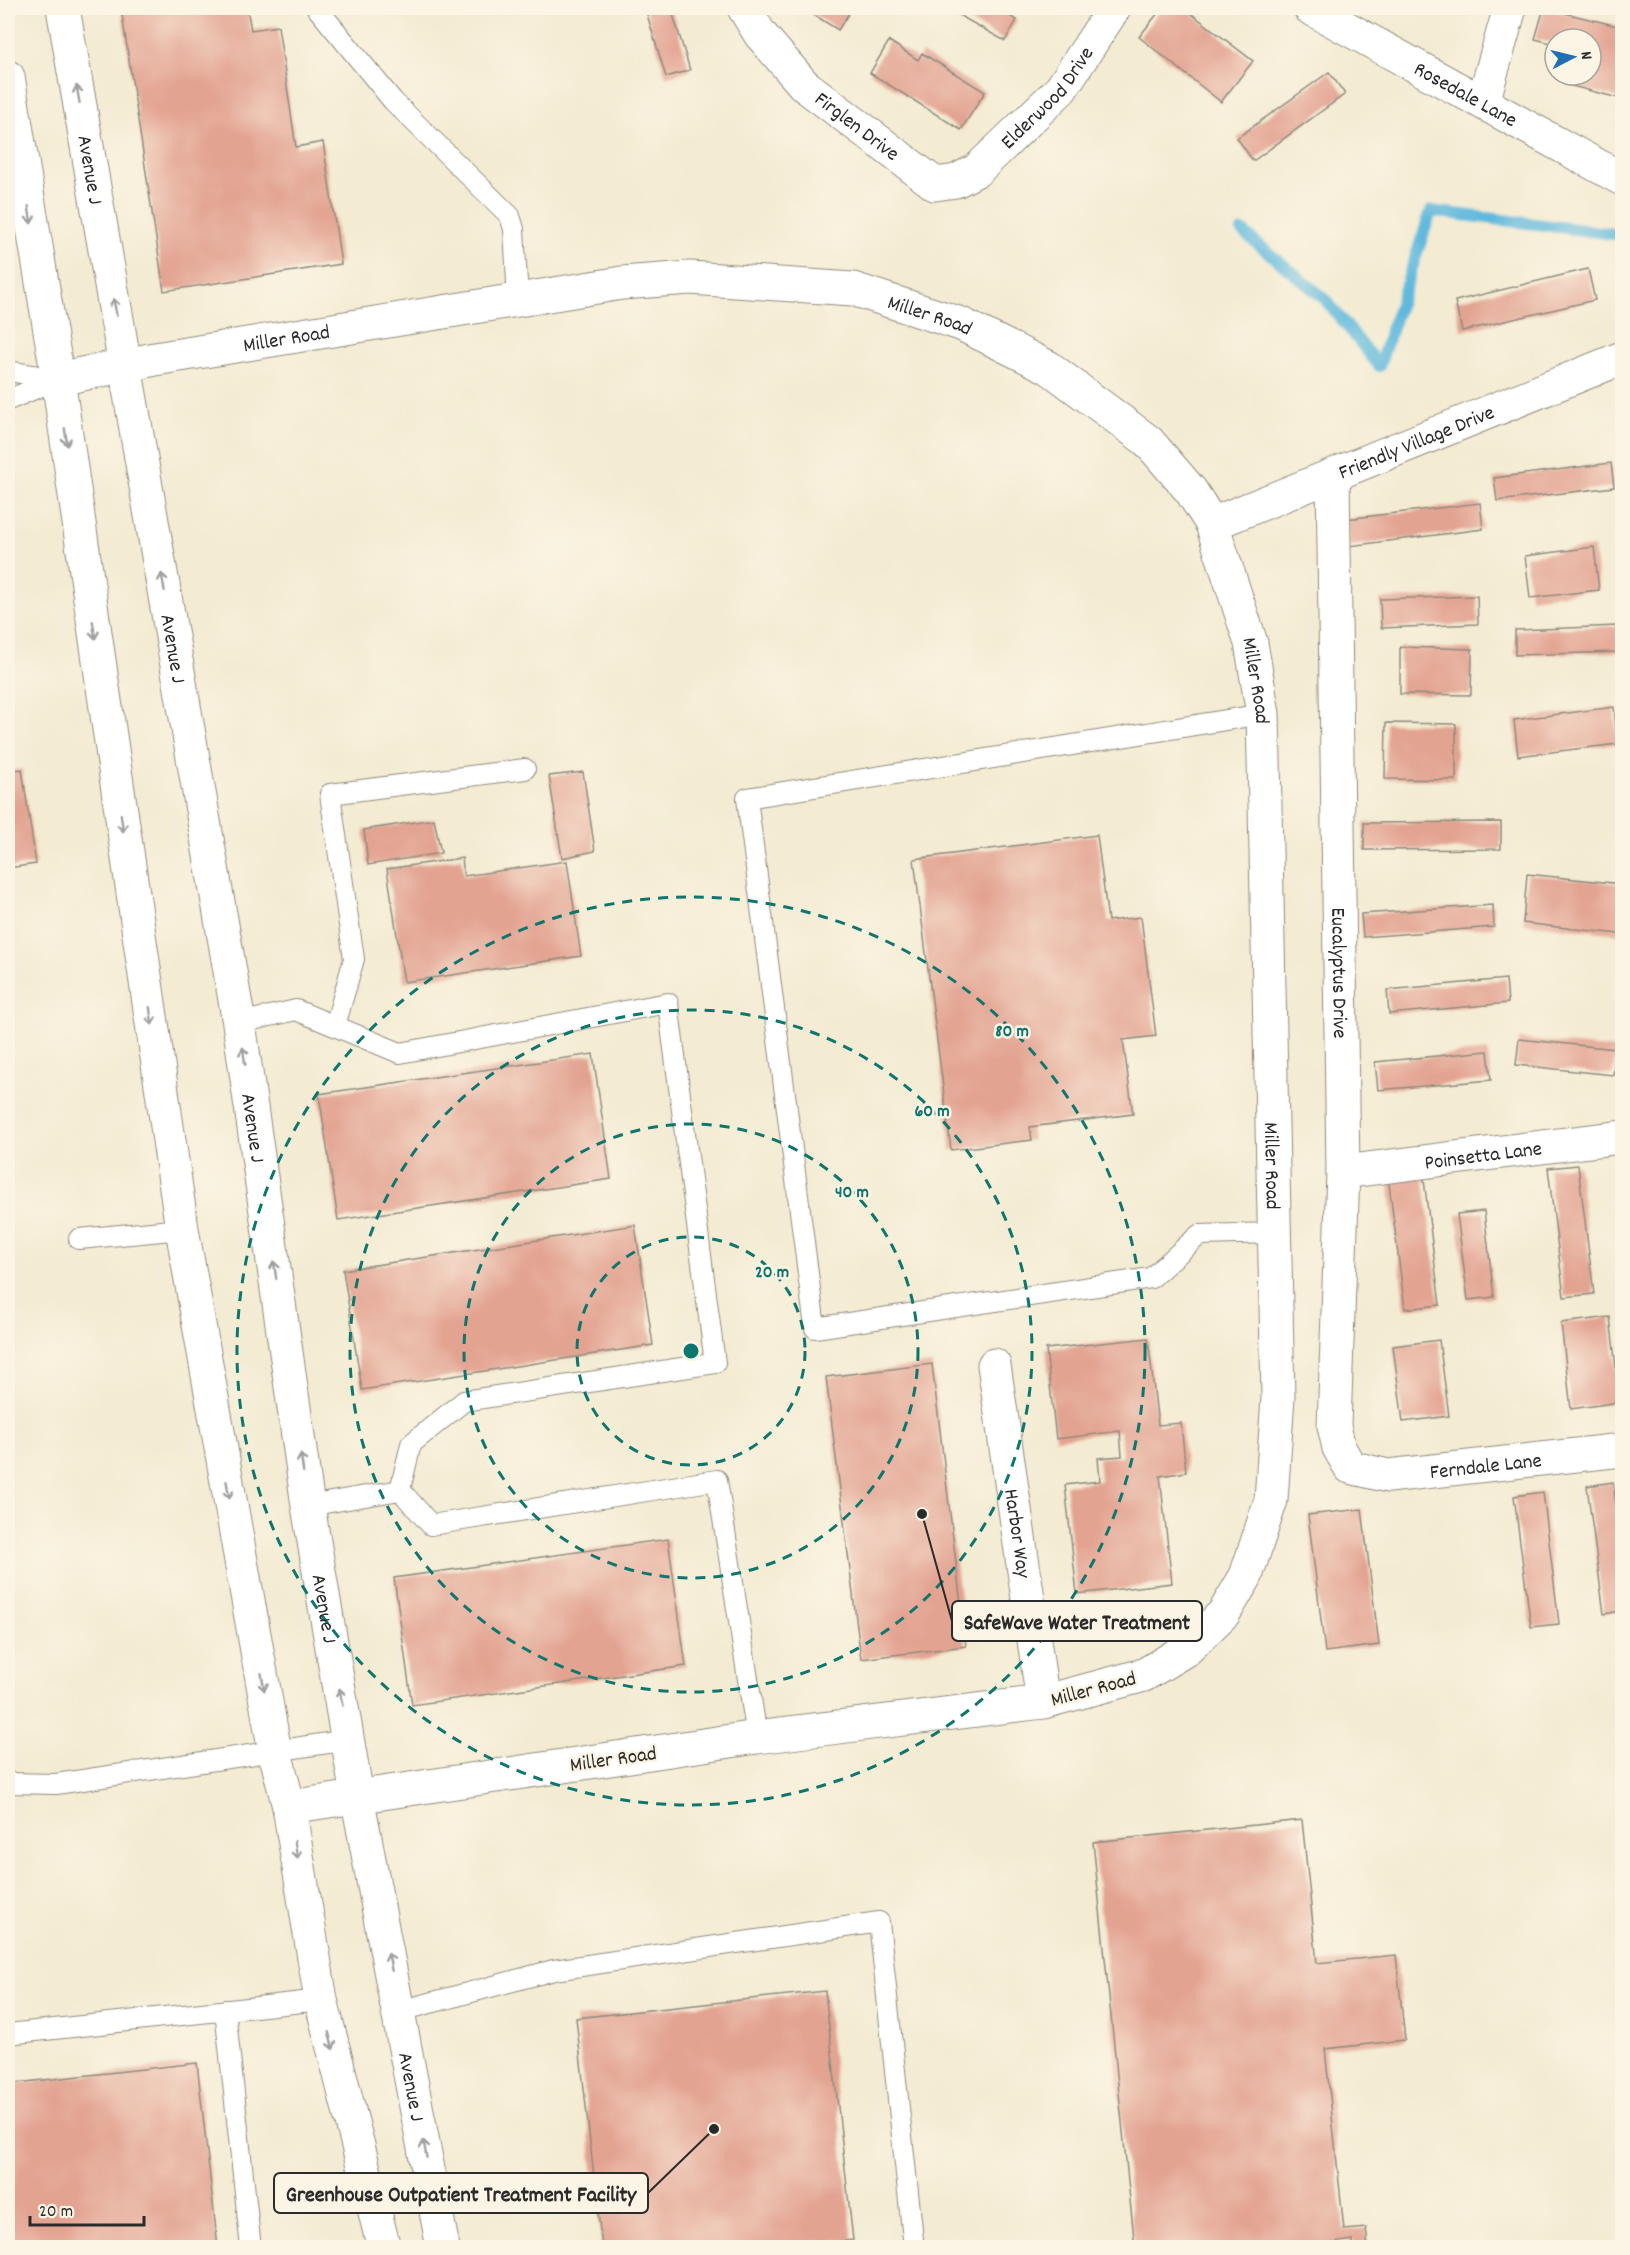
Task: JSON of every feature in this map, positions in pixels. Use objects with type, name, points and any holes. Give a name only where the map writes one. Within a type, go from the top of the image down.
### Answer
[{"type":"street","name":"Avenue J","points":[[63,8],[240,1023],[308,1506],[357,1796],[443,2247]]},
{"type":"street","name":"Firglen Drive","points":[[744,8],[760,34],[804,85],[935,184],[956,182],[977,170],[994,152]]},
{"type":"street","name":"Elderwood Drive","points":[[994,152],[1061,89],[1114,8]]},
{"type":"street","name":"Rosedale Lane","points":[[1310,8],[1623,179]]},
{"type":"street","points":[[1483,102],[1510,8]]},
{"type":"street","points":[[8,77],[58,379],[182,1228],[275,1752],[289,1807],[321,2000],[384,2247]]},
{"type":"street","name":"Miller Road","points":[[58,379],[125,364],[622,283],[690,278],[773,282],[853,290],[961,324],[1048,367],[1148,441],[1191,491],[1212,524],[1251,643],[1263,714],[1278,1397],[1271,1500],[1246,1576],[1224,1614],[1187,1649],[1144,1675],[1043,1702],[757,1737],[289,1807]]},
{"type":"street","name":"Friendly Village Drive","points":[[1212,524],[1623,358]]},
{"type":"street","name":"Eucalyptus Drive","points":[[1333,477],[1343,1172],[1334,1426],[1339,1448],[1350,1467]]},
{"type":"street","name":"Poinsetta Lane","points":[[1343,1172],[1623,1137]]},
{"type":"street","name":"Harbor Way","points":[[994,1365],[1043,1702]]},
{"type":"street","name":"Ferndale Lane","points":[[1350,1467],[1388,1476],[1623,1450]]},
{"type":"lane","points":[[317,8],[393,101],[510,216],[514,229],[518,300]]},
{"type":"lane","points":[[8,371],[58,379]]},
{"type":"lane","points":[[8,400],[58,379]]},
{"type":"lane","points":[[1263,714],[747,798],[815,1328],[1151,1278],[1199,1235],[1275,1233]]},
{"type":"lane","points":[[335,1026],[354,959],[330,794],[525,769]]},
{"type":"lane","points":[[240,1023],[296,1010],[400,1053],[668,1003],[715,1364],[464,1401],[411,1444],[400,1490]]},
{"type":"lane","points":[[79,1239],[182,1228]]},
{"type":"lane","points":[[400,1490],[431,1525],[717,1480],[757,1737]]},
{"type":"lane","points":[[308,1506],[400,1490]]},
{"type":"lane","points":[[8,1783],[56,1784],[348,1740]]},
{"type":"lane","points":[[399,2011],[554,1970],[879,1922],[914,2247]]},
{"type":"lane","points":[[8,2034],[321,2000]]},
{"type":"lane","points":[[225,2010],[251,2247]]},
{"type":"building","points":[[121,8],[247,8],[251,30],[278,26],[296,147],[323,142],[341,264],[164,291]]},
{"type":"building","points":[[645,8],[671,8],[690,70],[666,77]]},
{"type":"building","points":[[803,8],[852,8],[838,30]]},
{"type":"building","points":[[946,8],[995,8],[1017,20],[1005,41]]},
{"type":"building","points":[[1162,8],[1184,8],[1253,61],[1221,102],[1139,37]]},
{"type":"building","points":[[1544,8],[1622,27],[1622,99],[1576,87],[1603,87],[1603,27],[1543,27],[1543,41],[1535,39]]},
{"type":"building","points":[[889,41],[918,60],[922,53],[985,92],[961,130],[870,73]]},
{"type":"building","points":[[1329,72],[1345,94],[1253,161],[1237,138]]},
{"type":"building","points":[[1588,269],[1595,300],[1462,331],[1455,301]]},
{"type":"building","points":[[1611,463],[1614,487],[1497,501],[1494,478]]},
{"type":"building","points":[[1480,503],[1483,529],[1349,546],[1346,519]]},
{"type":"building","points":[[1594,547],[1599,590],[1530,598],[1525,556]]},
{"type":"building","points":[[1477,596],[1478,624],[1381,628],[1380,599]]},
{"type":"building","points":[[1617,626],[1618,652],[1515,655],[1515,630]]},
{"type":"building","points":[[1400,647],[1472,649],[1471,695],[1400,694]]},
{"type":"building","points":[[1614,707],[1618,744],[1518,756],[1514,720]]},
{"type":"building","points":[[1386,723],[1456,724],[1456,780],[1385,779]]},
{"type":"building","points":[[22,769],[36,864],[8,868],[8,771]]},
{"type":"building","points":[[583,772],[595,851],[562,858],[549,776]]},
{"type":"building","points":[[434,819],[441,853],[368,865],[364,830]]},
{"type":"building","points":[[1501,822],[1501,849],[1364,850],[1364,823]]},
{"type":"building","points":[[1097,835],[1108,921],[1141,917],[1156,1036],[1123,1040],[1133,1114],[1030,1127],[1032,1140],[951,1150],[914,859]]},
{"type":"building","points":[[462,858],[464,876],[567,861],[581,956],[404,982],[387,869]]},
{"type":"building","points":[[1527,874],[1622,884],[1619,934],[1523,923]]},
{"type":"building","points":[[1493,905],[1494,927],[1363,937],[1361,914]]},
{"type":"building","points":[[1506,979],[1508,1003],[1389,1014],[1387,990]]},
{"type":"building","points":[[1519,1039],[1616,1049],[1613,1075],[1516,1065]]},
{"type":"building","points":[[1488,1051],[1491,1080],[1378,1090],[1375,1062]]},
{"type":"building","points":[[593,1054],[611,1179],[338,1220],[319,1094]]},
{"type":"building","points":[[1578,1165],[1594,1294],[1564,1297],[1548,1168]]},
{"type":"building","points":[[1423,1172],[1440,1305],[1405,1309],[1388,1176]]},
{"type":"building","points":[[1484,1211],[1494,1297],[1468,1300],[1457,1214]]},
{"type":"building","points":[[635,1225],[653,1345],[362,1390],[343,1270]]},
{"type":"building","points":[[1610,1317],[1620,1402],[1571,1409],[1561,1323]]},
{"type":"building","points":[[1148,1338],[1158,1425],[1181,1423],[1186,1472],[1160,1476],[1172,1583],[1077,1594],[1065,1485],[1100,1481],[1098,1458],[1122,1456],[1120,1431],[1056,1439],[1046,1349]]},
{"type":"building","points":[[1439,1340],[1449,1416],[1403,1422],[1393,1346]]},
{"type":"building","points":[[932,1364],[966,1646],[861,1659],[826,1377]]},
{"type":"building","points":[[1613,1482],[1622,1551],[1622,1611],[1604,1614],[1587,1486]]},
{"type":"building","points":[[1543,1492],[1559,1624],[1531,1627],[1514,1496]]},
{"type":"building","points":[[1362,1509],[1379,1645],[1325,1652],[1308,1515]]},
{"type":"building","points":[[668,1539],[686,1666],[412,1705],[394,1578]]},
{"type":"building","points":[[1302,1820],[1317,1963],[1396,1955],[1405,2040],[1325,2049],[1344,2230],[1366,2228],[1368,2248],[1353,2248],[1353,2240],[1298,2248],[1135,2248],[1093,1842]]},
{"type":"building","points":[[825,1991],[853,2240],[783,2248],[602,2248],[576,2018]]},
{"type":"building","points":[[197,2063],[218,2248],[8,2248],[8,2084]]},
{"type":"waterway","points":[[1242,231],[1325,299],[1379,366],[1431,211],[1622,235]]},
{"type":"place","name":"SafeWave Water Treatment","points":[[922,1514]]},
{"type":"place","name":"Greenhouse Outpatient Treatment Facility","points":[[714,2129]]}]
